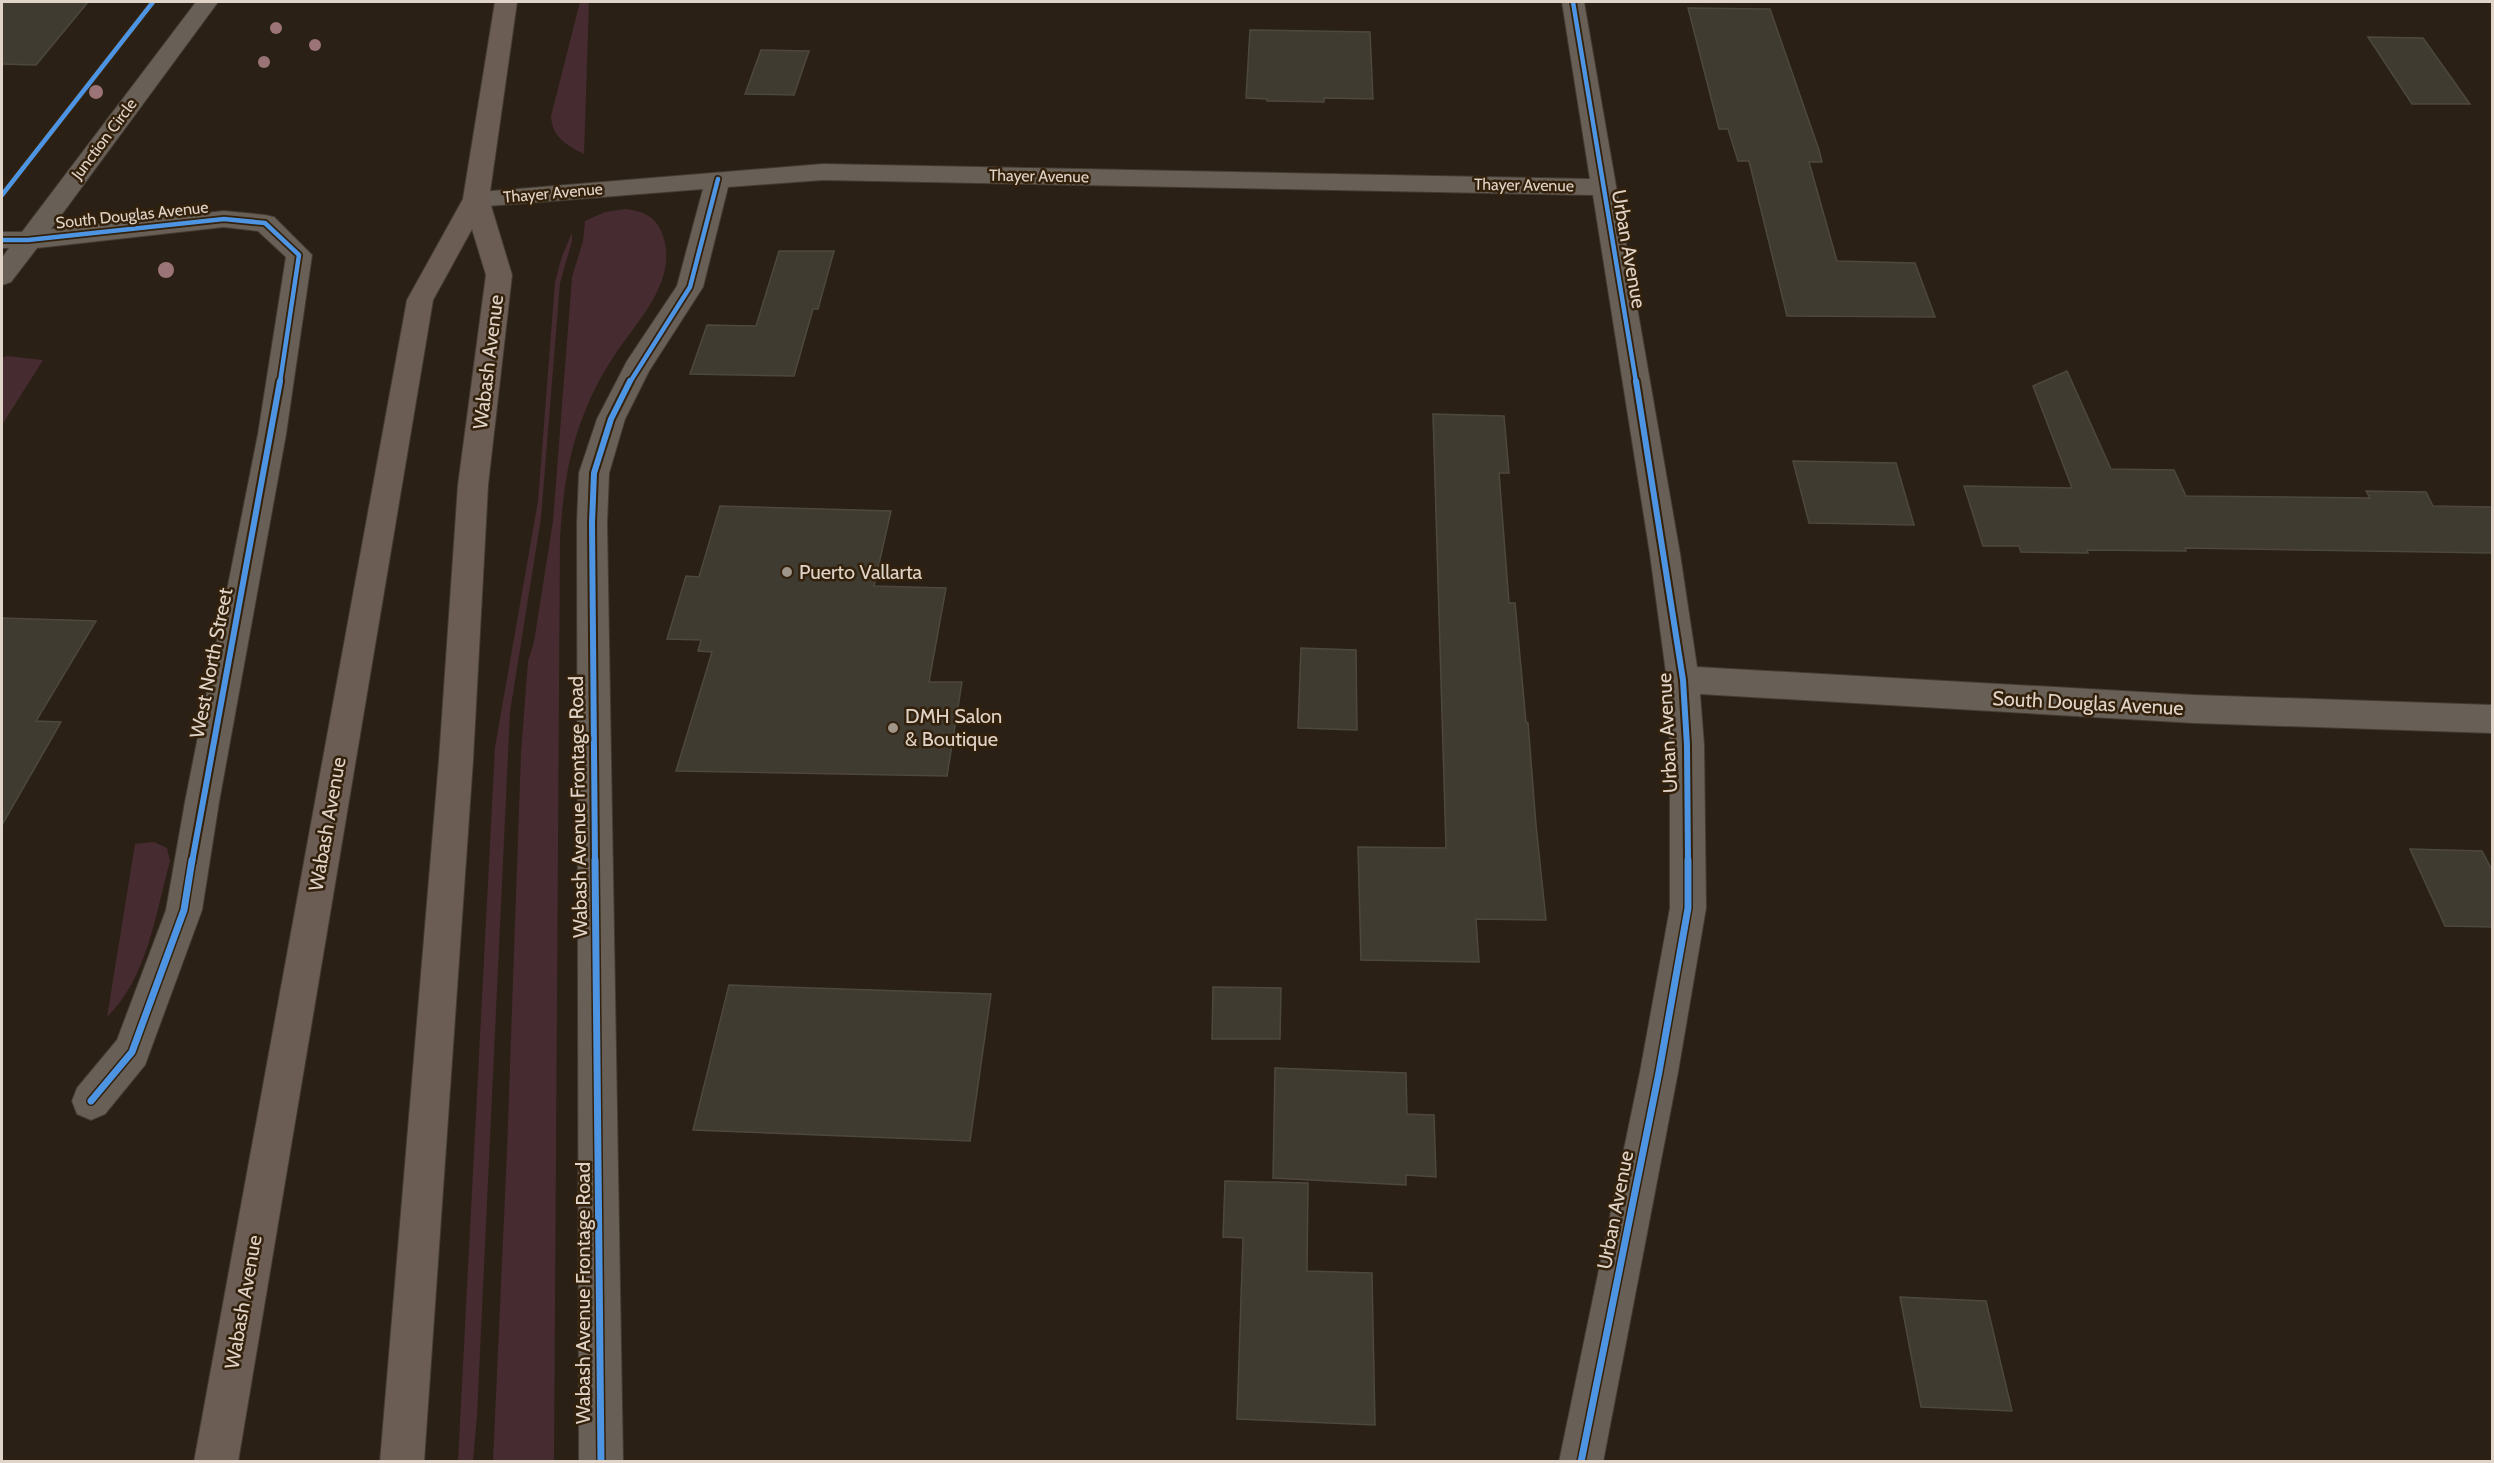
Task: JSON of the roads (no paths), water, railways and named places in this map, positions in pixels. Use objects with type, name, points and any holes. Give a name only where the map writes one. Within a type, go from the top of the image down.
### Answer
[{"type":"main road","name":"Wabash Avenue","points":[[216,1461],[420,300],[476,200],[507,2]]},
{"type":"main road","name":"Wabash Avenue","points":[[402,1461],[456,760],[473,484],[499,275],[476,200]]},
{"type":"street","name":"Junction Circle","points":[[2,276],[207,2]]},
{"type":"street","name":"Urban Avenue","points":[[1573,2],[1665,554],[1683,680],[1687,745],[1688,908],[1659,1072],[1581,1461]]},
{"type":"street","name":"Thayer Avenue","points":[[476,200],[823,172],[1602,186]]},
{"type":"street","name":"Wabash Avenue Frontage Road","points":[[601,1461],[592,590],[594,473],[611,419],[637,368],[690,286],[718,179]]},
{"type":"street","name":"South Douglas Avenue","points":[[2,240],[28,240],[224,219],[265,223]]},
{"type":"street","name":"West North Street","points":[[91,1101],[132,1052],[184,910],[202,802],[272,434],[298,255],[265,223]]},
{"type":"street","name":"South Douglas Avenue","points":[[1683,680],[2194,709],[2493,719]]},
{"type":"place","name":"Puerto Vallarta","points":[[787,572]]},
{"type":"place","name":"DMH Salon & Boutique","points":[[893,728]]}]
